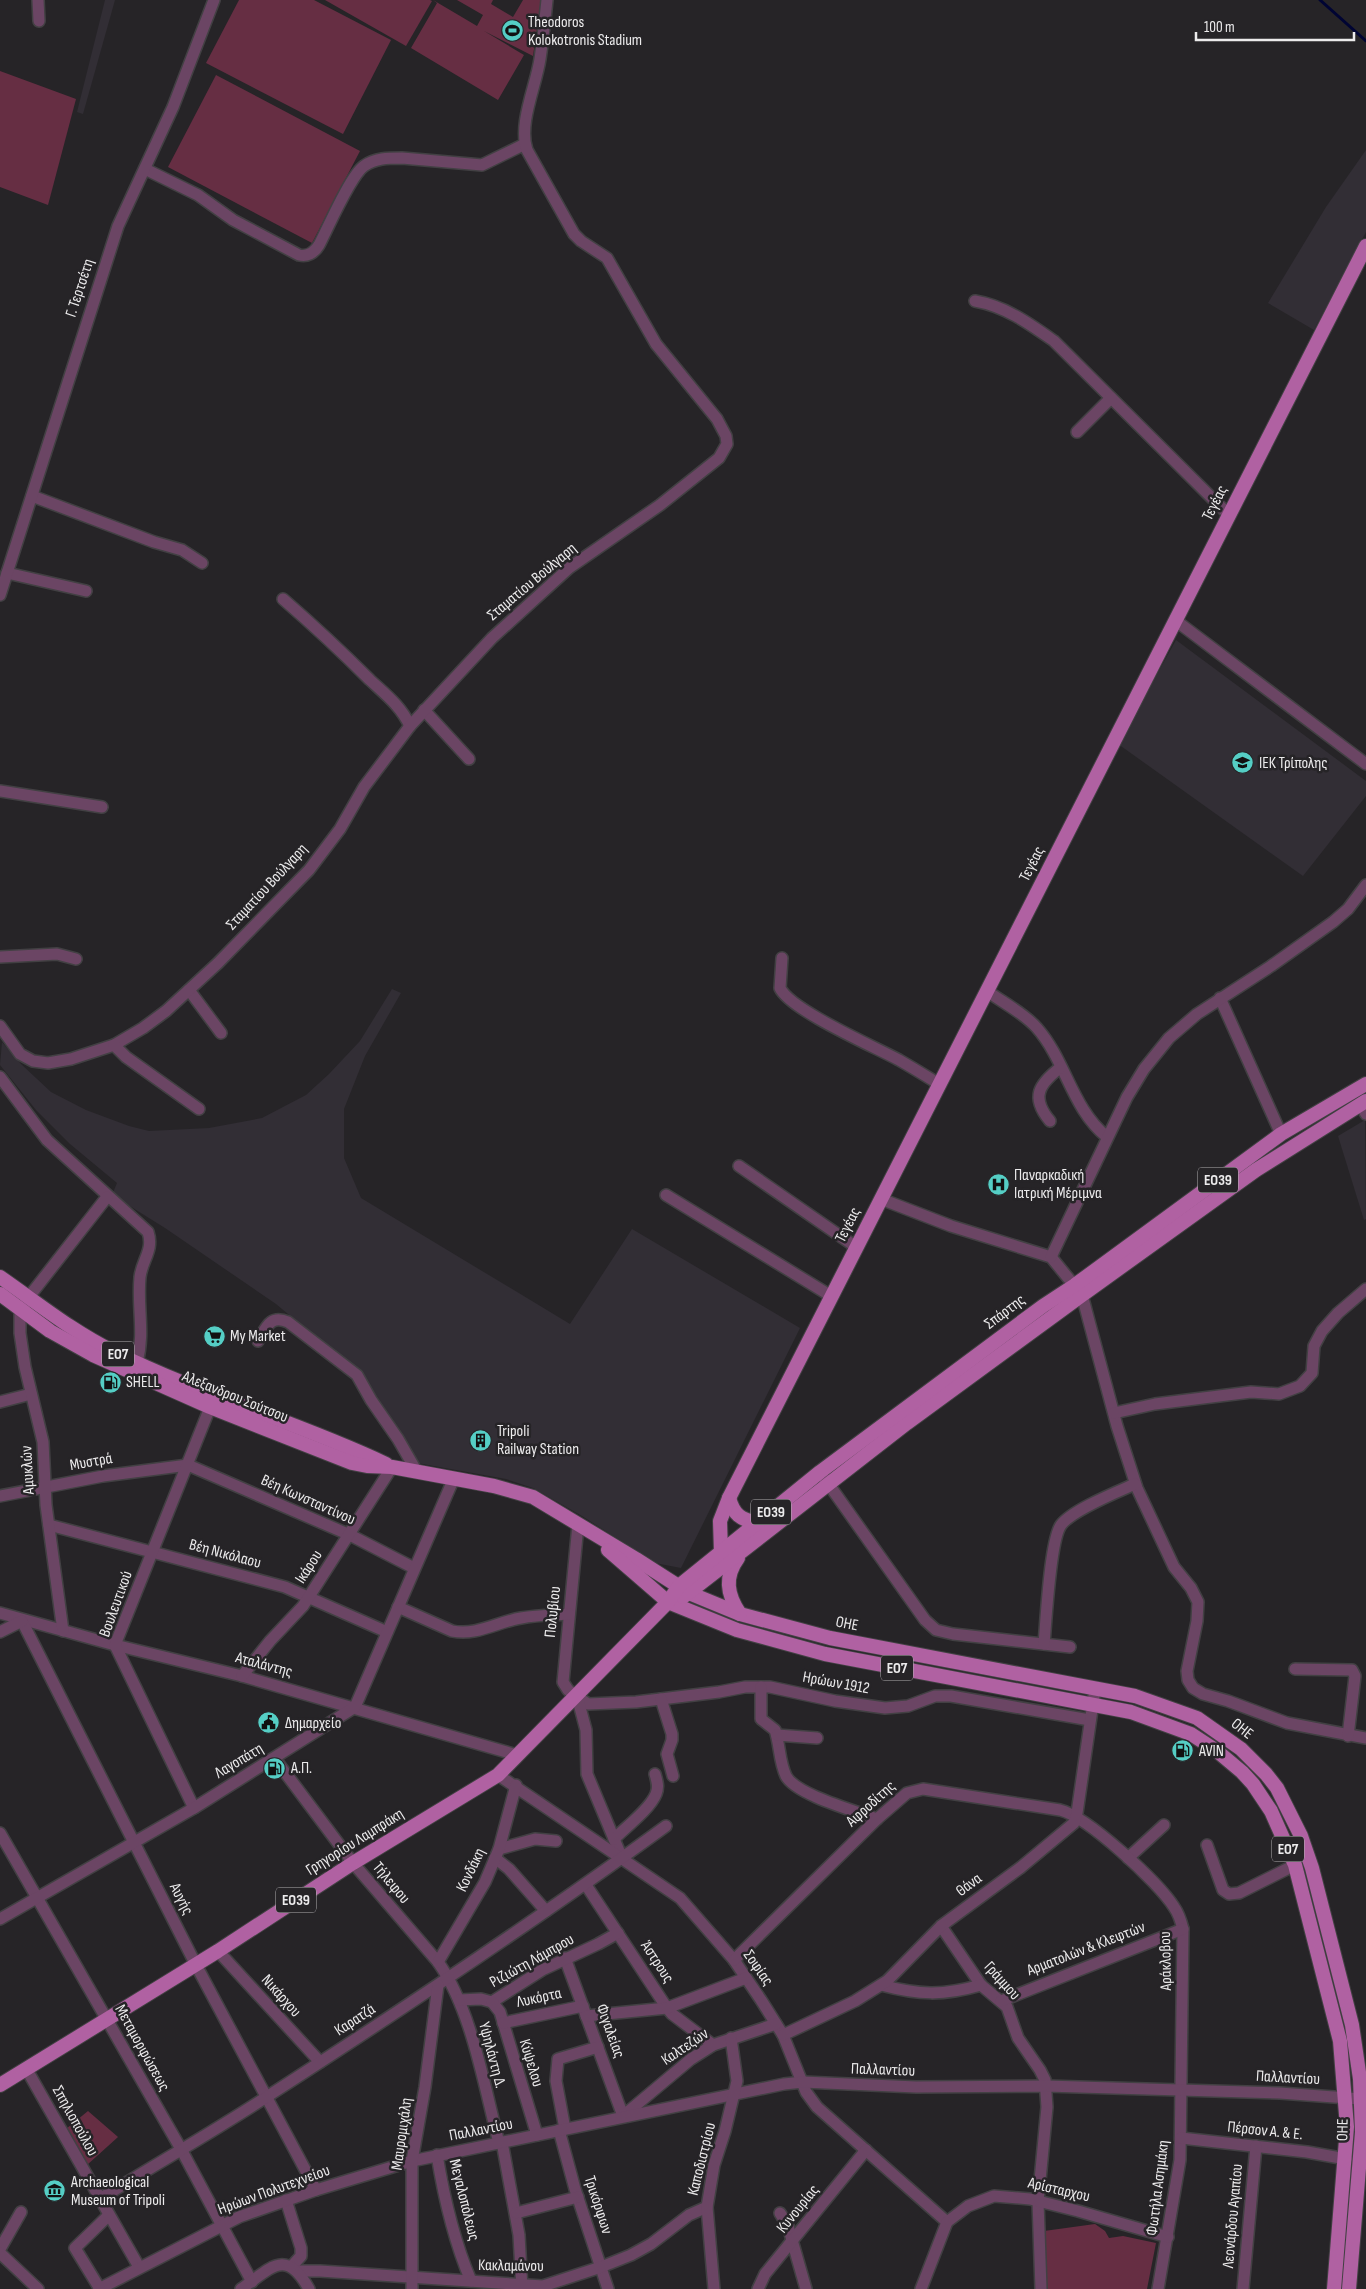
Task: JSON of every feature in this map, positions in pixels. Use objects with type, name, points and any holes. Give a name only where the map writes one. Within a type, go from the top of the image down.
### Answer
[{"type":"main road","name":"Τεγέας","points":[[721,1552],[720,1521],[729,1498],[1366,246]]},
{"type":"main road","name":"Σπάρτης","points":[[1078,1290],[1281,1134],[1366,1084]]},
{"type":"main road","name":"Σπάρτης","points":[[684,1589],[744,1550],[824,1478],[1021,1322],[1078,1290],[1256,1170],[1364,1107]]},
{"type":"main road","name":"Αλεξανδρου Σούτσου","points":[[0,1278],[50,1331],[80,1349],[213,1401],[354,1449],[392,1467],[494,1486],[533,1498],[684,1589]]},
{"type":"main road","name":"Αλεξανδρου Σούτσου","points":[[0,1294],[59,1321],[86,1338],[213,1401]]},
{"type":"main road","name":"Σπάρτης","points":[[684,1589],[721,1552],[757,1523],[824,1478]]},
{"type":"main road","points":[[729,1498],[735,1514],[742,1520],[757,1523]]},
{"type":"main road","name":"Αλεξανδρου Σούτσου","points":[[578,1525],[668,1602]]},
{"type":"main road","points":[[740,1614],[730,1595],[728,1579],[734,1564],[744,1550]]},
{"type":"main road","name":"ΕΟ39","points":[[668,1602],[680,1599],[684,1589]]},
{"type":"main road","name":"ΟΗΕ","points":[[684,1589],[740,1614],[830,1638],[1135,1696],[1198,1718],[1241,1749],[1266,1774],[1276,1788],[1301,1836],[1316,1884],[1352,2025],[1361,2099],[1359,2179],[1349,2289]]},
{"type":"main road","name":"ΟΗΕ","points":[[668,1602],[736,1630],[825,1654],[1131,1712],[1191,1734],[1217,1751],[1242,1772],[1262,1797],[1279,1826],[1295,1865],[1336,2021],[1343,2062],[1346,2098],[1346,2159],[1334,2289]]},
{"type":"main road","name":"Γρηγορίου Λαμπράκη","points":[[0,2085],[196,1965],[353,1863],[498,1774],[668,1602]]},
{"type":"street","points":[[38,0],[39,21]]},
{"type":"street","name":"Γ. Τερτσέτη","points":[[0,595],[118,226],[173,107],[214,0]]},
{"type":"street","name":"Σταματίου Βούλγαρη","points":[[1,1031],[20,1054],[33,1061],[56,1062],[114,1045],[143,1028],[166,1011],[309,870],[340,829],[364,787],[410,726],[492,638],[569,568],[675,494],[720,458],[727,444],[726,436],[717,419],[656,344],[607,258],[581,241],[574,234],[535,166],[525,144],[525,125],[540,59],[547,0]]},
{"type":"street","points":[[145,169],[198,195],[233,220],[299,255],[305,256],[316,250],[357,172],[371,162],[388,158],[402,158],[482,164],[525,144]]},
{"type":"street","points":[[975,301],[989,303],[1026,321],[1054,341],[1229,515]]},
{"type":"street","points":[[1077,432],[1111,398]]},
{"type":"street","points":[[32,496],[154,542],[182,550],[202,563]]},
{"type":"street","points":[[7,573],[86,591]]},
{"type":"street","points":[[283,599],[332,641],[395,702],[406,716],[410,726]]},
{"type":"street","points":[[1175,620],[1366,764]]},
{"type":"street","points":[[424,710],[469,759]]},
{"type":"street","points":[[0,791],[102,807]]},
{"type":"street","points":[[1051,1257],[1127,1097],[1144,1069],[1169,1038],[1197,1014],[1271,966],[1333,922],[1348,909],[1366,885]]},
{"type":"street","points":[[0,957],[56,954],[76,960]]},
{"type":"street","points":[[782,958],[780,988],[788,999],[822,1020],[900,1060],[939,1084]]},
{"type":"street","points":[[188,990],[221,1033]]},
{"type":"street","points":[[987,991],[1036,1027],[1061,1067],[1093,1126],[1107,1137]]},
{"type":"street","points":[[1220,998],[1281,1134]]},
{"type":"street","points":[[114,1045],[126,1057],[199,1109]]},
{"type":"street","points":[[1050,1121],[1040,1108],[1038,1094],[1043,1082],[1061,1067]]},
{"type":"street","points":[[1,1080],[47,1140],[107,1197],[148,1232],[150,1248],[140,1277],[142,1345],[136,1362]]},
{"type":"street","points":[[739,1166],[856,1247]]},
{"type":"street","points":[[666,1195],[832,1296]]},
{"type":"street","points":[[24,1304],[107,1197]]},
{"type":"street","points":[[880,1200],[951,1226],[1051,1257],[1078,1290],[1135,1484],[1174,1567],[1191,1588],[1198,1602],[1197,1621],[1187,1667],[1187,1676],[1191,1686],[1200,1693],[1228,1701],[1266,1717],[1301,1727],[1366,1738]]},
{"type":"street","points":[[1114,1413],[1155,1404],[1251,1392],[1279,1394],[1292,1390],[1300,1386],[1312,1373],[1314,1346],[1322,1331],[1338,1313],[1366,1289]]},
{"type":"street","name":"Αμυκλών","points":[[24,1304],[19,1319],[20,1333],[31,1394],[43,1442],[48,1525],[63,1631]]},
{"type":"street","points":[[258,1341],[273,1320],[280,1319],[288,1322],[348,1366],[361,1379],[371,1400],[398,1439],[417,1472]]},
{"type":"street","points":[[0,1402],[31,1394]]},
{"type":"street","name":"Βουλευτικού","points":[[194,1808],[114,1646],[213,1401]]},
{"type":"street","name":"Μυστρά","points":[[0,1496],[159,1467],[188,1465]]},
{"type":"street","name":"Βέη Κωνσταντίνου","points":[[188,1465],[350,1535],[414,1568]]},
{"type":"street","name":"Ικάρου","points":[[242,1676],[262,1649],[296,1615],[310,1597],[392,1467]]},
{"type":"street","points":[[355,1707],[454,1478]]},
{"type":"street","points":[[824,1478],[932,1627],[942,1632],[1070,1647]]},
{"type":"street","points":[[1044,1644],[1048,1596],[1055,1545],[1060,1526],[1072,1515],[1135,1484]]},
{"type":"street","name":"Βέη Νικόλαου","points":[[48,1525],[285,1587],[387,1632]]},
{"type":"street","name":"Πολυβίου","points":[[577,1695],[568,1690],[563,1682],[578,1525]]},
{"type":"street","points":[[398,1607],[452,1631],[461,1632],[482,1630],[519,1618],[569,1614]]},
{"type":"street","name":"Αταλάντης","points":[[0,1613],[22,1621],[114,1646],[242,1676],[355,1707],[517,1755]]},
{"type":"street","points":[[0,1632],[22,1621]]},
{"type":"street","name":"Αυγής","points":[[22,1621],[196,1965],[316,2190]]},
{"type":"street","points":[[1295,1669],[1351,1669],[1354,1672],[1348,1736]]},
{"type":"street","name":"Ηρώων 1912","points":[[577,1695],[588,1704],[661,1699],[745,1687],[760,1687],[885,1708],[908,1706],[935,1696],[951,1696],[1090,1720]]},
{"type":"street","points":[[760,1687],[761,1719],[773,1727],[777,1735],[781,1764],[791,1782],[831,1803],[877,1819]]},
{"type":"street","points":[[1077,1816],[1095,1689]]},
{"type":"street","points":[[577,1695],[586,1730],[587,1774],[622,1858]]},
{"type":"street","points":[[661,1699],[672,1734],[667,1754],[673,1776]]},
{"type":"street","name":"Λαγοπάτη","points":[[0,1919],[194,1808],[275,1759],[355,1707]]},
{"type":"street","points":[[777,1735],[817,1738]]},
{"type":"street","name":"Τήλεφου","points":[[275,1759],[353,1863],[438,1962],[449,1978]]},
{"type":"street","name":"Σοφίας","points":[[498,1774],[680,1898],[734,1960],[746,1978],[783,2035],[803,2082],[817,2106],[947,2222]]},
{"type":"street","points":[[614,1839],[647,1807],[656,1794],[658,1782],[655,1774]]},
{"type":"street","name":"Κονδάκη","points":[[438,1962],[485,1882],[497,1854],[516,1786]]},
{"type":"street","name":"Αφροδίτης","points":[[734,1960],[877,1819],[907,1793],[923,1788],[1060,1810],[1077,1816]]},
{"type":"street","name":"Αράκλοβου","points":[[1077,1816],[1128,1858],[1173,1906],[1183,1929],[1182,2090]]},
{"type":"street","name":"Θάνα","points":[[783,2035],[855,2001],[881,1985],[901,1968],[941,1926],[1060,1836],[1074,1823],[1077,1816]]},
{"type":"street","points":[[1128,1858],[1164,1825]]},
{"type":"street","name":"Καρατζά","points":[[100,2199],[267,2097],[449,1978],[586,1885],[666,1826]]},
{"type":"street","name":"Μεταμορφώσεως","points":[[0,1833],[181,2149],[252,2282]]},
{"type":"street","points":[[546,1911],[497,1854],[535,1839],[556,1841]]},
{"type":"street","points":[[1206,1845],[1223,1890],[1229,1894],[1238,1893],[1295,1865]]},
{"type":"street","name":"Άστρους","points":[[586,1885],[667,2008],[672,2014],[714,2045]]},
{"type":"street","name":"Γράμμου","points":[[941,1926],[981,1985],[1007,2007],[1018,2038],[1040,2070],[1046,2086]]},
{"type":"street","name":"Αρματολών & Κλεφτών","points":[[1001,2000],[1183,1929]]},
{"type":"street","name":"Ριζιώτη Λάμπρου","points":[[459,2000],[481,1999],[492,2002],[565,1958],[598,1944],[618,1932]]},
{"type":"street","name":"Νικάρχου","points":[[218,1951],[320,2062]]},
{"type":"street","name":"Φιγαλείας","points":[[565,1958],[623,2116]]},
{"type":"street","name":"Υψηλάντη Δ.","points":[[449,1978],[471,2034],[501,2143],[516,2213],[522,2257],[522,2287]]},
{"type":"street","name":"Λυκόρτα","points":[[503,2023],[557,2010],[585,2011],[667,2008],[746,1978]]},
{"type":"street","name":"Μαυρομιχάλη","points":[[412,2289],[412,2161],[426,2087],[438,1985]]},
{"type":"street","points":[[881,1985],[907,1992],[938,1994],[981,1985]]},
{"type":"street","name":"Κύψελου","points":[[492,2002],[500,2012],[537,2135]]},
{"type":"street","name":"Καλτεζών","points":[[623,2116],[691,2059],[714,2045],[776,2024]]},
{"type":"street","name":"Καποδιστρίου","points":[[714,2289],[707,2207],[714,2164],[735,2094],[736,2067],[731,2038]]},
{"type":"street","name":"Τρικόρφων","points":[[598,2047],[558,2059],[556,2081],[562,2129],[578,2197],[608,2289]]},
{"type":"street","name":"Σπηλιοπούλου","points":[[27,2070],[139,2267]]},
{"type":"street","name":"Παλλαντίου","points":[[412,2161],[623,2116],[803,2082],[916,2088],[1046,2086],[1182,2090],[1280,2093],[1361,2099]]},
{"type":"street","points":[[1041,2289],[1038,2201],[1047,2107],[1046,2086]]},
{"type":"street","name":"Φωτήλα Ασημάκη","points":[[1158,2289],[1180,2160],[1182,2090]]},
{"type":"street","name":"Πέρσον Α. & Ε.","points":[[1181,2138],[1256,2146],[1346,2159]]},
{"type":"street","name":"Λεονάρδου Αγαπίου","points":[[1243,2289],[1256,2146]]},
{"type":"street","name":"Κυνουρίας","points":[[758,2289],[765,2274],[866,2150]]},
{"type":"street","name":"Μεγαλοπόλεως","points":[[437,2155],[443,2195],[451,2225],[471,2281]]},
{"type":"street","name":"Ηρώων Πολυτεχνείου","points":[[99,2289],[239,2217],[316,2190],[412,2161]]},
{"type":"street","name":"Αρίσταρχου","points":[[947,2222],[974,2203],[994,2196],[1022,2197],[1168,2237]]},
{"type":"street","points":[[516,2213],[578,2197]]},
{"type":"street","points":[[286,2200],[301,2248],[301,2256],[294,2269],[309,2289]]},
{"type":"street","name":"Κακλαμάνου","points":[[242,2289],[276,2265],[285,2264],[294,2269],[412,2276],[543,2288],[601,2267],[651,2244],[690,2215],[707,2207]]},
{"type":"street","points":[[0,2249],[21,2212]]},
{"type":"street","points":[[780,2213],[786,2221],[793,2241],[806,2289]]},
{"type":"street","points":[[99,2289],[75,2248],[109,2215]]},
{"type":"street","points":[[921,2289],[947,2222]]},
{"type":"street","points":[[0,2253],[38,2289]]},
{"type":"shaded area","points":[[105,0],[115,0],[83,114],[77,112]]},
{"type":"shaded area","points":[[239,0],[314,0],[391,40],[343,134],[206,63]]},
{"type":"shaded area","points":[[325,0],[430,0],[432,1],[406,46]]},
{"type":"shaded area","points":[[433,0],[477,26],[483,15],[457,0],[493,0],[491,4],[513,17],[523,0],[541,0],[533,56],[484,31],[524,55],[498,100],[411,48],[437,3]]},
{"type":"shaded area","points":[[0,71],[76,99],[48,205],[0,187]]},
{"type":"shaded area","points":[[216,75],[360,151],[312,243],[168,167]]},
{"type":"shaded area","points":[[1366,150],[1366,232],[1314,330],[1268,303],[1326,207]]},
{"type":"shaded area","name":"ΙΕΚ Τρίπολης","points":[[1176,640],[1366,781],[1366,796],[1303,876],[1118,744]]},
{"type":"shaded area","points":[[392,989],[401,993],[365,1056],[344,1109],[344,1158],[361,1198],[570,1324],[632,1229],[800,1328],[681,1568],[655,1563],[582,1516],[533,1488],[506,1479],[417,1463],[361,1375],[276,1304],[165,1228],[112,1195],[117,1183],[70,1144],[36,1110],[0,1065],[2,1042],[21,1064],[51,1092],[86,1110],[129,1126],[149,1131],[209,1128],[262,1118],[306,1095],[329,1074],[360,1041]]},
{"type":"shaded area","points":[[1365,1120],[1366,1219],[1364,1220],[1338,1136]]},
{"type":"shaded area","points":[[88,2111],[118,2137],[87,2165],[66,2129]]},
{"type":"shaded area","points":[[1095,2224],[1105,2231],[1109,2238],[1123,2236],[1156,2243],[1147,2289],[1046,2289],[1044,2231]]},
{"type":"waterway","points":[[1320,0],[1366,41]]},
{"type":"place","name":"Theodoros Kolokotronis Stadium","points":[[512,31]]},
{"type":"place","name":"ΙΕΚ Τρίπολης","points":[[1243,763]]},
{"type":"place","name":"Παναρκαδική Ιατρική Μέριμνα","points":[[998,1184]]},
{"type":"place","name":"My Market","points":[[214,1336]]},
{"type":"place","name":"SHELL","points":[[110,1382]]},
{"type":"place","name":"Tripoli Railway Station","points":[[481,1440]]},
{"type":"place","name":"Δημαρχείο","points":[[269,1723]]},
{"type":"place","name":"AVIN","points":[[1183,1751]]},
{"type":"place","name":"Α.Π.","points":[[275,1768]]},
{"type":"place","name":"Archaeological Museum of Tripoli","points":[[55,2191]]}]
